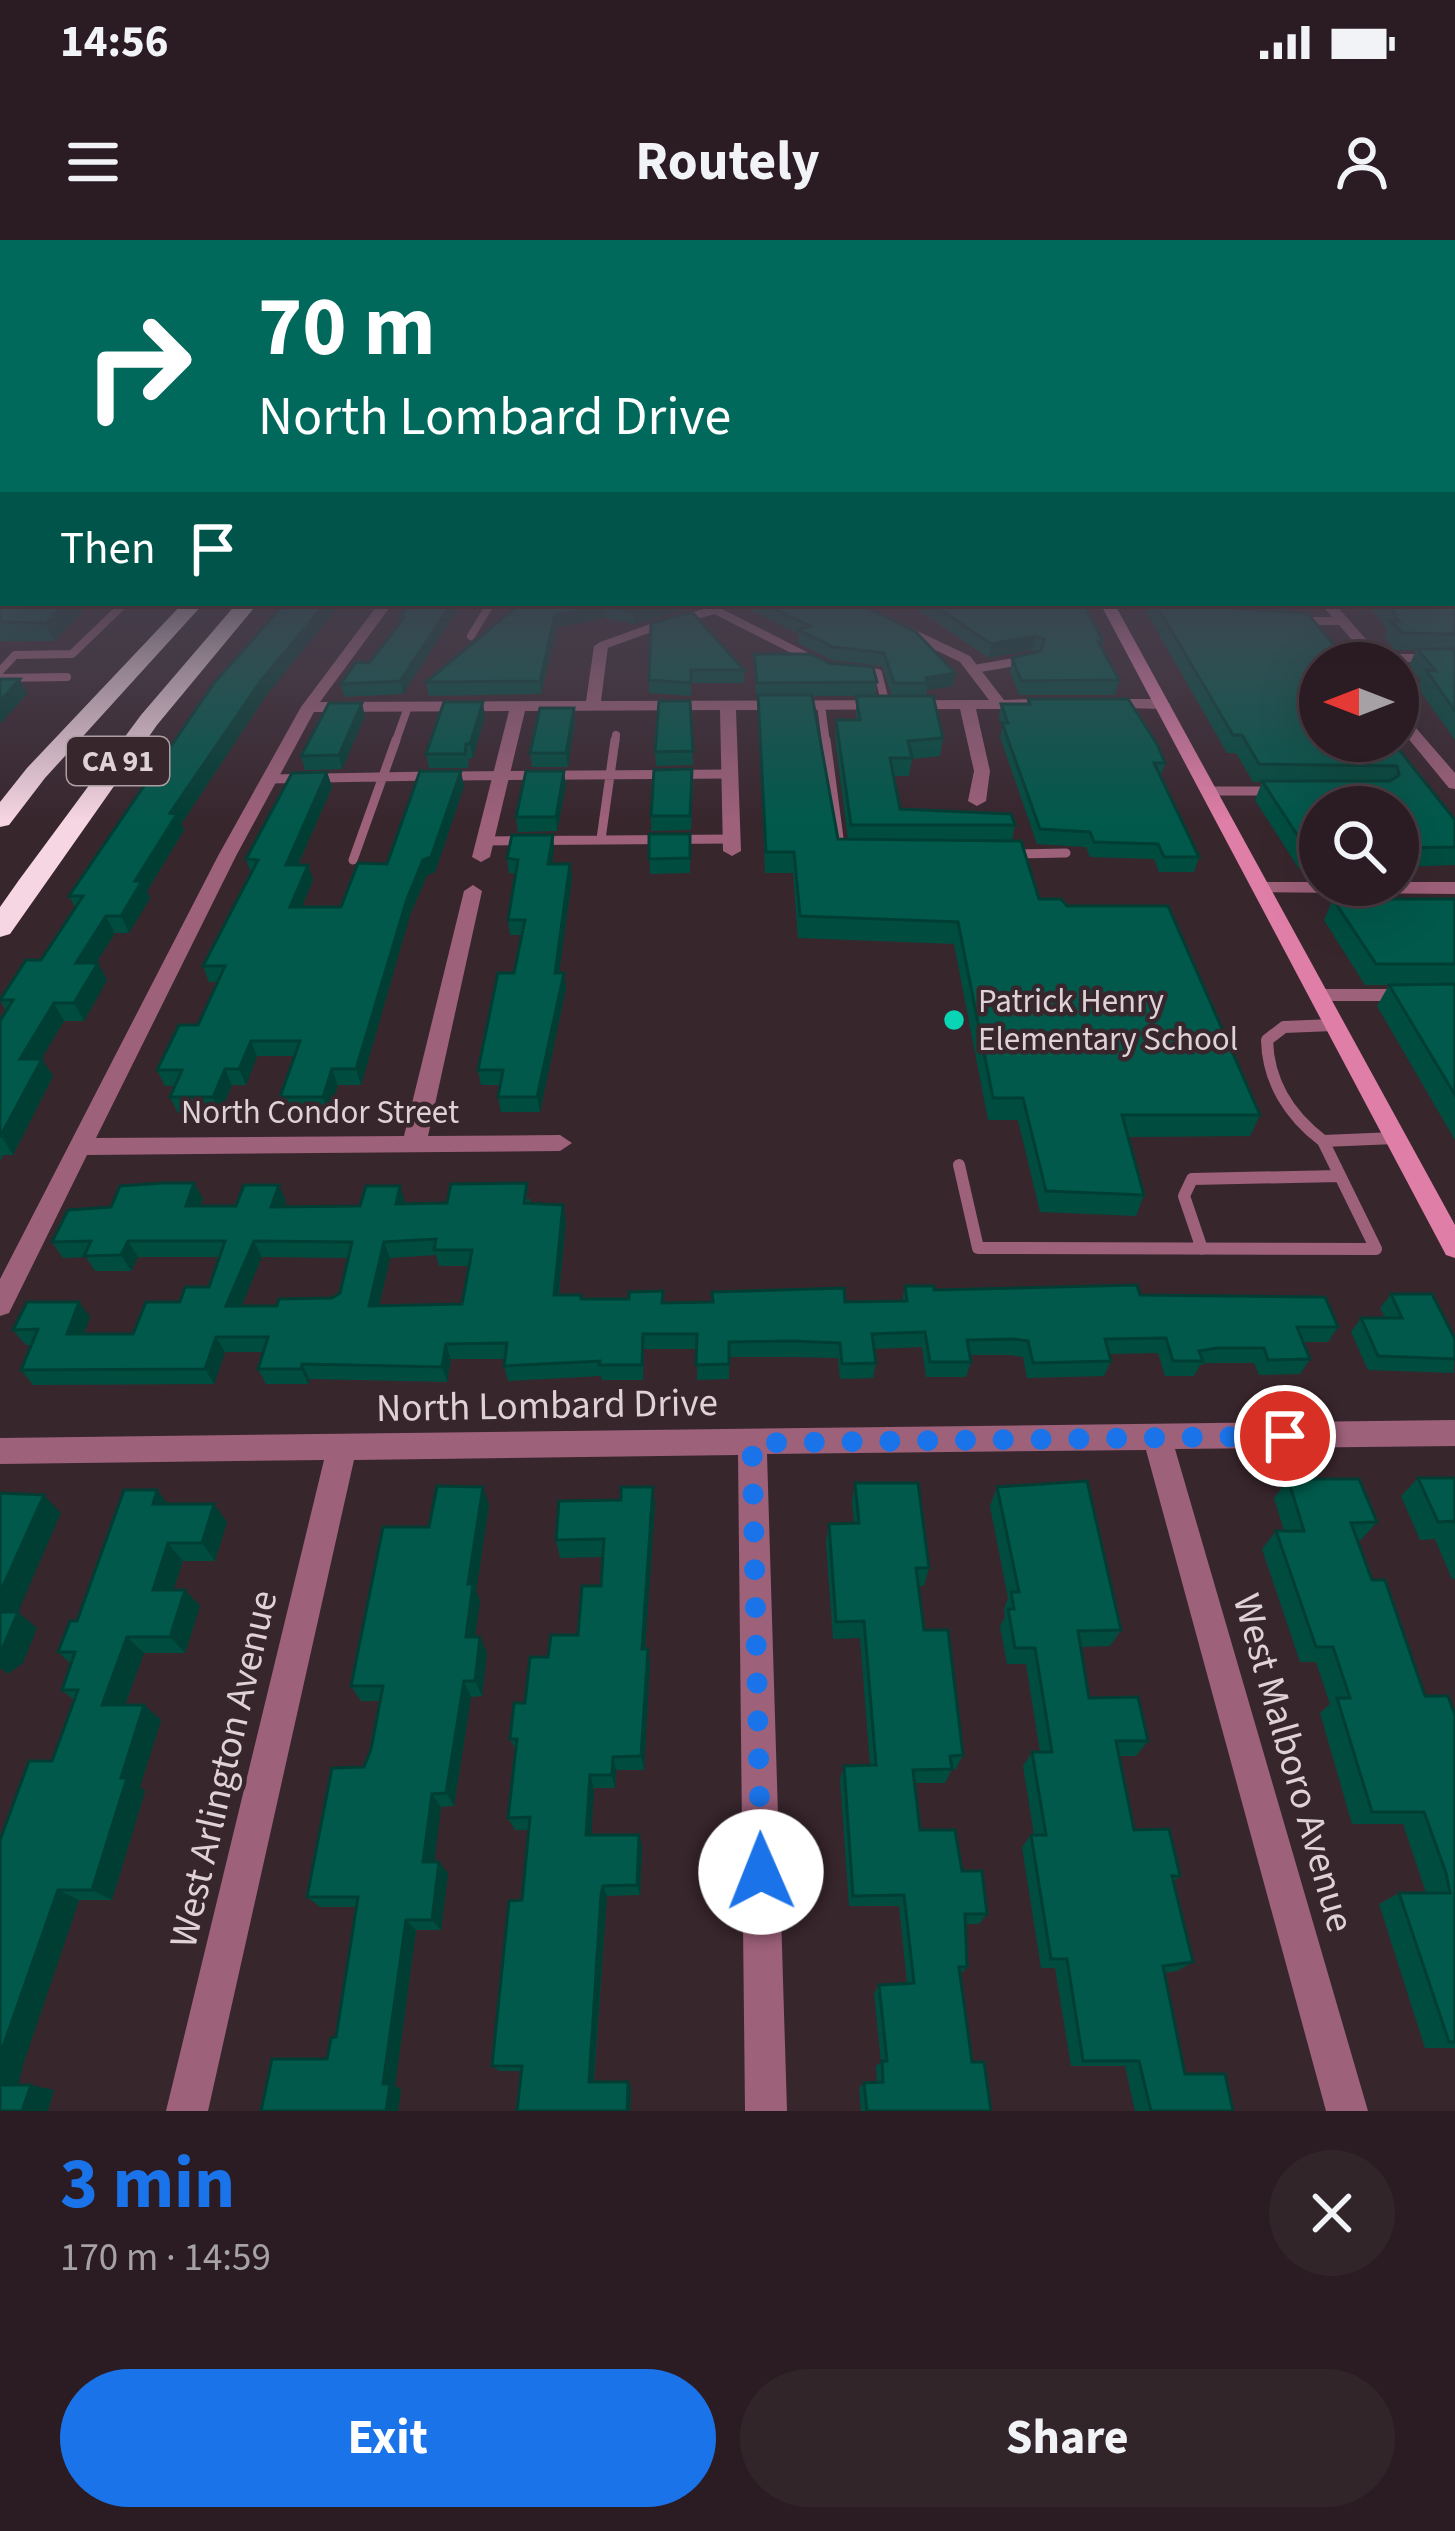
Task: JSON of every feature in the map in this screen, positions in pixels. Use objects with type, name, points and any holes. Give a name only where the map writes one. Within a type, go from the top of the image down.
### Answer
[{"type":"highway","name":"CA 91","points":[[0,819],[36,773],[153,647]]},
{"type":"highway","name":"CA 91","points":[[0,928],[97,788],[207,647]]},
{"type":"street","points":[[0,1305],[218,875],[309,707],[353,647]]},
{"type":"street","points":[[593,706],[601,647]]},
{"type":"street","points":[[944,647],[974,669],[1000,704]]},
{"type":"street","points":[[1131,647],[1455,1248]]},
{"type":"street","points":[[309,707],[1058,704]]},
{"type":"street","points":[[1079,704],[1162,704]]},
{"type":"street","points":[[967,705],[982,771],[977,801]]},
{"type":"street","points":[[483,849],[518,706]]},
{"type":"street","points":[[728,706],[732,845]]},
{"type":"street","points":[[1419,741],[1455,784]]},
{"type":"street","points":[[1261,888],[1455,887]]},
{"type":"street","points":[[414,1144],[473,891]]},
{"type":"street","name":"North Condor Street","points":[[80,1147],[560,1143]]},
{"type":"street","name":"North Lombard Drive","points":[[0,1450],[1455,1433]]},
{"type":"street","name":"West Malboro Avenue","points":[[1158,1438],[1347,2111]]},
{"type":"street","points":[[752,1443],[766,2111]]},
{"type":"street","name":"West Arlington Avenue","points":[[187,2111],[342,1447]]},
{"type":"lane","points":[[0,654],[71,654],[78,647]]},
{"type":"lane","points":[[789,647],[830,668]]},
{"type":"lane","points":[[0,674],[15,655]]},
{"type":"lane","points":[[974,669],[1034,658]]},
{"type":"lane","points":[[1419,659],[1455,658]]},
{"type":"lane","points":[[850,670],[878,674],[886,705]]},
{"type":"lane","points":[[0,674],[67,677]]},
{"type":"lane","points":[[821,705],[840,850],[850,856]]},
{"type":"lane","points":[[353,860],[408,707]]},
{"type":"lane","points":[[602,839],[616,735]]},
{"type":"lane","points":[[270,779],[730,774]]},
{"type":"lane","points":[[1209,791],[1295,790]]},
{"type":"lane","points":[[483,849],[602,839],[732,845]]},
{"type":"lane","points":[[994,854],[1066,854]]},
{"type":"lane","points":[[1316,995],[1409,995]]},
{"type":"lane","points":[[959,1165],[978,1248],[1376,1249],[1323,1141],[1288,1107],[1266,1052],[1267,1040],[1284,1027],[1333,1025]]},
{"type":"lane","points":[[1323,1141],[1395,1138]]},
{"type":"lane","points":[[1202,1250],[1184,1196],[1192,1179],[1339,1176]]},
{"type":"building","points":[[246,647],[289,647],[170,813],[177,814],[135,881],[142,881],[121,916],[106,916],[76,963],[98,963],[74,1003],[54,1003],[20,1059],[42,1059],[0,1137],[0,1021],[13,1000],[0,1000],[26,960],[41,960],[83,896],[69,896],[214,683]]},
{"type":"building","points":[[381,647],[422,647],[400,681],[341,684],[356,662],[369,663]]},
{"type":"building","points":[[468,647],[548,647],[540,681],[426,682]]},
{"type":"building","points":[[650,647],[724,647],[744,670],[691,670],[691,683],[649,680]]},
{"type":"building","points":[[836,647],[931,647],[955,673],[926,678],[928,683],[894,683],[884,653]]},
{"type":"building","points":[[1042,647],[1101,647],[1119,680],[1021,681],[1012,658]]},
{"type":"building","points":[[1181,647],[1299,647],[1299,762],[1409,762],[1455,820],[1455,847],[1419,848],[1419,786],[1299,786],[1299,838],[1262,781],[1390,781],[1399,775],[1397,766],[1259,764],[1242,735],[1233,735]]},
{"type":"building","points":[[1419,649],[1455,649],[1455,711],[1426,670],[1436,671]]},
{"type":"building","points":[[754,654],[810,654],[829,663],[873,667],[877,682],[757,683]]},
{"type":"building","points":[[0,679],[20,679],[0,701]]},
{"type":"building","points":[[758,695],[812,695],[838,839],[1021,841],[1039,899],[1061,899],[1067,906],[1168,906],[1260,1115],[1122,1115],[1144,1195],[1046,1191],[1023,1098],[993,1098],[958,922],[800,916],[794,852],[766,852]]},
{"type":"building","points":[[856,696],[933,696],[943,738],[908,741],[912,758],[890,758],[900,809],[1011,814],[1015,825],[851,825],[836,720],[860,720]]},
{"type":"building","points":[[1028,699],[1128,699],[1157,744],[1165,763],[1154,763],[1199,857],[1164,857],[1158,844],[1094,842],[1090,832],[1040,829],[1002,723],[1008,723],[1001,704],[1030,704]]},
{"type":"building","points":[[659,701],[690,701],[693,751],[655,752]]},
{"type":"building","points":[[444,702],[483,702],[465,754],[426,754]]},
{"type":"building","points":[[329,703],[362,703],[339,755],[301,756]]},
{"type":"building","points":[[540,708],[574,708],[566,753],[530,753]]},
{"type":"building","points":[[692,769],[690,816],[651,816],[654,770]]},
{"type":"building","points":[[420,771],[461,771],[431,857],[423,860],[407,899],[356,1069],[332,1069],[323,1097],[280,1097],[300,1041],[251,1041],[239,1069],[225,1069],[213,1097],[170,1097],[182,1070],[157,1070],[179,1025],[198,1025],[225,966],[203,966],[258,860],[246,859],[292,773],[327,772],[286,865],[308,865],[290,907],[341,907],[358,863],[387,864]]},
{"type":"building","points":[[526,771],[564,771],[556,817],[516,817]]},
{"type":"building","points":[[649,834],[690,834],[690,858],[649,859]]},
{"type":"building","points":[[512,835],[553,835],[548,864],[570,864],[555,973],[564,973],[537,1097],[498,1097],[503,1070],[478,1070],[498,973],[514,973],[525,920],[508,920],[518,860],[507,858]]},
{"type":"building","points":[[1419,899],[1455,899],[1455,964],[1376,964],[1338,906],[1419,906]]},
{"type":"building","points":[[1455,984],[1455,1095],[1389,985]]},
{"type":"building","points":[[194,1183],[186,1206],[236,1206],[244,1185],[279,1185],[271,1207],[360,1206],[366,1186],[400,1186],[396,1204],[447,1203],[451,1184],[527,1183],[524,1203],[563,1205],[554,1295],[581,1295],[581,1299],[629,1299],[629,1292],[663,1291],[662,1303],[713,1302],[712,1292],[844,1288],[845,1302],[907,1301],[905,1286],[934,1286],[934,1290],[1137,1285],[1140,1295],[1325,1297],[1338,1327],[1297,1327],[1310,1359],[1268,1360],[1264,1348],[1217,1348],[1199,1351],[1203,1361],[1173,1361],[1166,1338],[1105,1339],[1111,1361],[1033,1363],[1028,1341],[1015,1339],[967,1340],[971,1362],[930,1362],[925,1332],[872,1334],[876,1363],[842,1364],[840,1343],[791,1341],[729,1342],[729,1364],[696,1365],[697,1334],[643,1334],[642,1365],[599,1365],[600,1361],[504,1366],[507,1343],[446,1344],[442,1367],[302,1364],[301,1369],[258,1369],[268,1337],[216,1337],[205,1369],[21,1370],[38,1329],[13,1330],[27,1302],[79,1302],[67,1334],[133,1334],[146,1302],[180,1302],[185,1287],[209,1287],[225,1241],[128,1241],[121,1255],[84,1256],[91,1241],[52,1242],[68,1210],[111,1207],[120,1186]],"holes":[[[436,1239],[434,1250],[472,1250],[462,1304],[369,1306],[384,1242]],[[254,1241],[352,1242],[340,1293],[332,1298],[279,1299],[277,1306],[226,1306]]]},
{"type":"building","points":[[1391,1294],[1432,1294],[1455,1339],[1455,1359],[1378,1356],[1361,1318],[1402,1318]]},
{"type":"building","points":[[1418,1478],[1455,1478],[1455,1524],[1438,1522]]},
{"type":"building","points":[[1288,1479],[1359,1479],[1377,1522],[1351,1523],[1372,1580],[1385,1580],[1425,1696],[1448,1696],[1455,1715],[1455,2042],[1449,2042],[1399,1893],[1450,1893],[1446,1873],[1424,1812],[1372,1812],[1337,1698],[1350,1698],[1333,1647],[1316,1647],[1276,1531],[1304,1531]]},
{"type":"building","points":[[1087,1481],[1121,1630],[1078,1631],[1089,1698],[1138,1697],[1148,1741],[1116,1741],[1134,1830],[1169,1829],[1180,1876],[1172,1876],[1193,1962],[1163,1966],[1185,2074],[1225,2074],[1233,2111],[1151,2111],[1139,2061],[1083,2061],[1067,1959],[1051,1959],[1031,1835],[1046,1835],[1032,1752],[1052,1752],[1035,1648],[1015,1648],[1008,1609],[1014,1609],[1011,1592],[1019,1592],[997,1487]]},
{"type":"building","points":[[855,1483],[918,1483],[929,1568],[916,1568],[924,1630],[948,1630],[963,1755],[950,1756],[952,1769],[913,1770],[920,1830],[955,1830],[962,1871],[982,1871],[987,1914],[965,1914],[967,1967],[959,1967],[972,2062],[984,2062],[991,2111],[867,2111],[864,2083],[883,2082],[882,2061],[887,2061],[879,1985],[914,1983],[904,1895],[853,1896],[844,1766],[876,1765],[864,1621],[836,1622],[829,1524],[859,1523]]},
{"type":"building","points":[[437,1486],[483,1487],[468,1584],[473,1584],[466,1637],[480,1637],[475,1681],[464,1681],[446,1793],[432,1794],[423,1862],[439,1862],[432,1920],[406,1920],[383,2084],[390,2084],[386,2111],[261,2111],[272,2059],[327,2059],[331,2038],[336,2037],[358,1897],[307,1897],[332,1768],[364,1767],[371,1749],[383,1686],[351,1686],[383,1527],[429,1527]]},
{"type":"building","points":[[621,1487],[653,1487],[642,1649],[648,1649],[641,1756],[613,1757],[612,1775],[590,1775],[586,1835],[639,1835],[637,1885],[603,1886],[589,2082],[628,2082],[627,2111],[517,2111],[522,2066],[492,2066],[509,1901],[522,1900],[530,1817],[508,1818],[517,1739],[510,1739],[514,1703],[525,1703],[530,1657],[548,1657],[551,1635],[578,1635],[582,1586],[601,1586],[604,1539],[556,1540],[559,1501],[621,1500]]},
{"type":"building","points":[[124,1490],[157,1490],[153,1504],[214,1504],[202,1543],[168,1543],[153,1590],[185,1590],[170,1637],[127,1637],[102,1705],[144,1705],[121,1778],[127,1778],[92,1890],[58,1890],[0,2055],[0,1840],[29,1761],[52,1761],[78,1690],[62,1690],[75,1652],[58,1652],[70,1621],[77,1621]]},
{"type":"building","points":[[0,1493],[44,1495],[0,1593]]},
{"type":"building","points":[[0,1612],[18,1612],[0,1649]]},
{"type":"building","points":[[0,2085],[31,2085],[22,2111],[0,2111]]},
{"type":"place","name":"Patrick Henry Elementary School","points":[[954,1020]]},
{"type":"route","points":[[761,1872],[752,1443],[1285,1436]]}]
